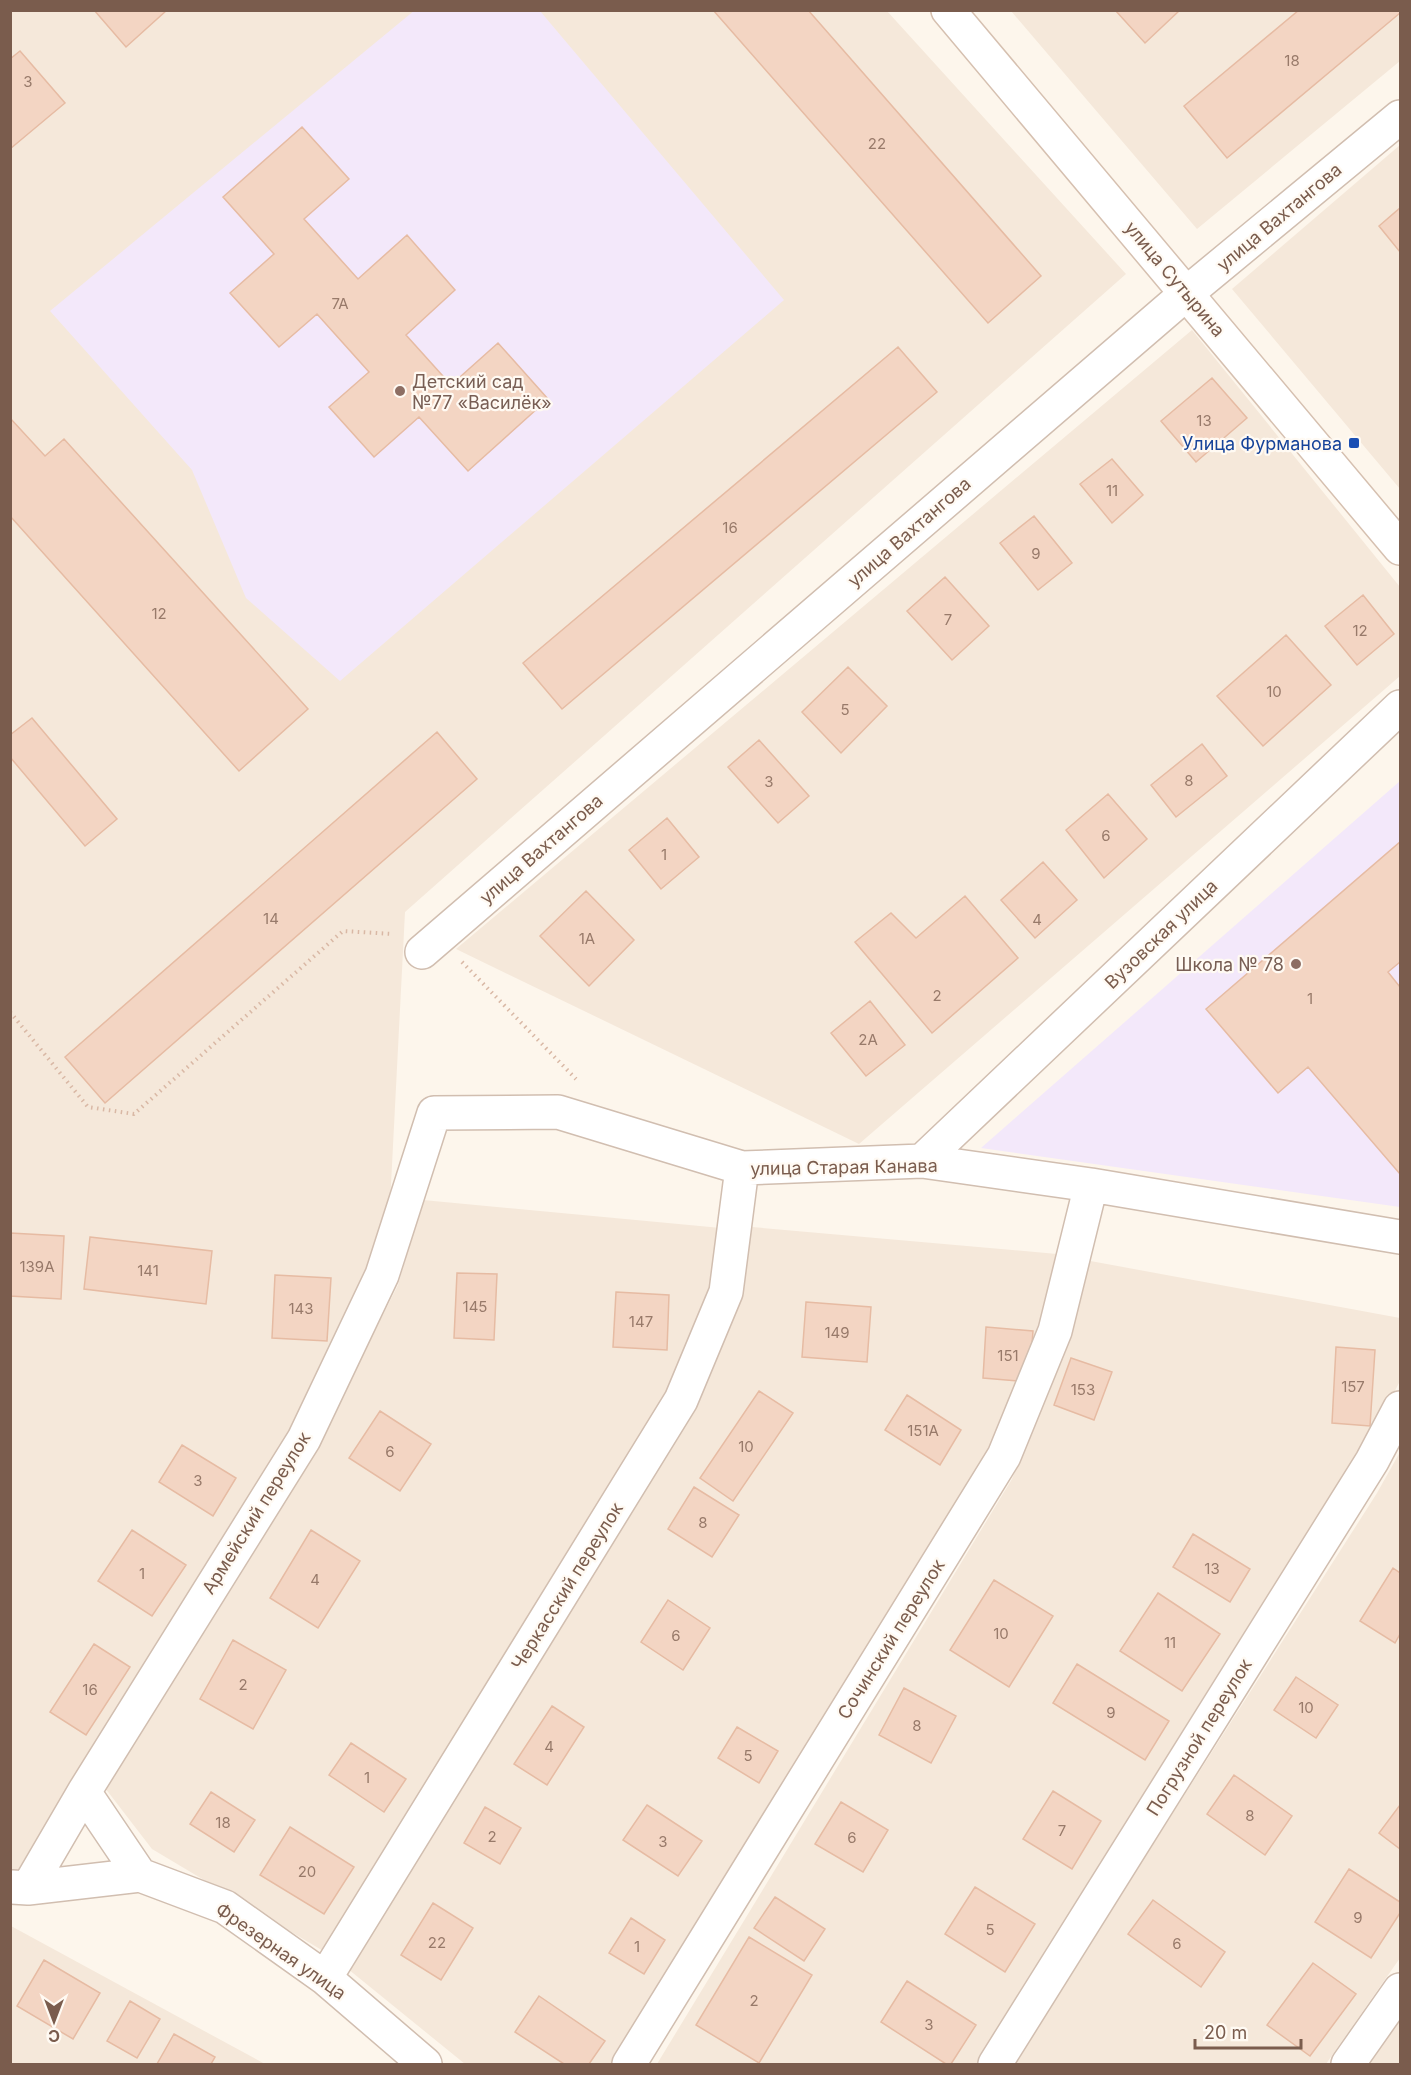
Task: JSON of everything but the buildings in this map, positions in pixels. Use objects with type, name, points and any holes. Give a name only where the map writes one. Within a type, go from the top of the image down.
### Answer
[{"type":"street","name":"улица Сутырина","points":[[948,10],[1401,548]]},
{"type":"street","name":"улица Вахтангова","points":[[430,945],[1187,293],[1401,117]]},
{"type":"street","name":"Вузовская улица","points":[[922,1161],[1401,706]]},
{"type":"street","name":"улица Старая Канава","points":[[434,1113],[558,1112],[742,1168],[922,1161],[1091,1185],[1401,1237]]},
{"type":"street","name":"Армейский переулок","points":[[19,1887],[84,1792],[304,1439],[382,1275],[434,1113]]},
{"type":"street","name":"Черкасский переулок","points":[[325,1978],[681,1400],[726,1292],[742,1168]]},
{"type":"street","name":"Сочинский переулок","points":[[629,2064],[1004,1456],[1055,1331],[1091,1185]]},
{"type":"street","name":"Погрузной переулок","points":[[995,2064],[1372,1461],[1401,1408]]},
{"type":"street","points":[[84,1792],[140,1875]]},
{"type":"street","name":"Фрезерная улица","points":[[19,1887],[140,1875],[225,1907],[325,1978],[425,2064]]},
{"type":"street","points":[[1348,2064],[1401,1990]]},
{"type":"path","points":[[10,1012],[88,1107],[134,1114],[343,931],[430,945],[579,1083]]},
{"type":"shaded area","name":"Детский сад №77 «Василёк»","points":[[415,10],[540,11],[784,300],[340,681],[246,598],[192,470],[50,311]]},
{"type":"shaded area","points":[[11,11],[887,11],[1126,274],[405,912],[390,1204],[372,1269],[299,1426],[19,1878],[11,1878]]},
{"type":"shaded area","points":[[1011,11],[1400,11],[1400,61],[1197,229]]},
{"type":"shaded area","points":[[1400,145],[1400,489],[1232,289]]},
{"type":"shaded area","points":[[1192,330],[1400,587],[1400,676],[859,1144],[456,949]]},
{"type":"shaded area","name":"Школа № 78","points":[[1400,781],[1400,1207],[981,1148]]},
{"type":"shaded area","points":[[423,1200],[721,1228],[711,1288],[669,1394],[325,1952],[152,1849],[105,1788],[312,1455],[398,1285]]},
{"type":"shaded area","points":[[752,1227],[1057,1254],[1046,1328],[995,1454],[628,2064],[465,2064],[348,1969],[739,1304]]},
{"type":"shaded area","points":[[1085,1260],[1400,1318],[1400,1381],[1367,1444],[978,2064],[657,2064],[1012,1479],[1067,1344]]},
{"type":"shaded area","points":[[1400,1452],[1400,1958],[1326,2064],[1013,2064],[1377,1493]]},
{"type":"shaded area","points":[[11,1926],[265,2064],[11,2064]]},
{"type":"shaded area","points":[[1400,2016],[1400,2064],[1366,2064]]},
{"type":"place","name":"Детский сад №77 «Василёк»","points":[[400,391]]},
{"type":"place","name":"Улица Фурманова","points":[[1354,443]]},
{"type":"place","name":"Школа № 78","points":[[1296,964]]}]
